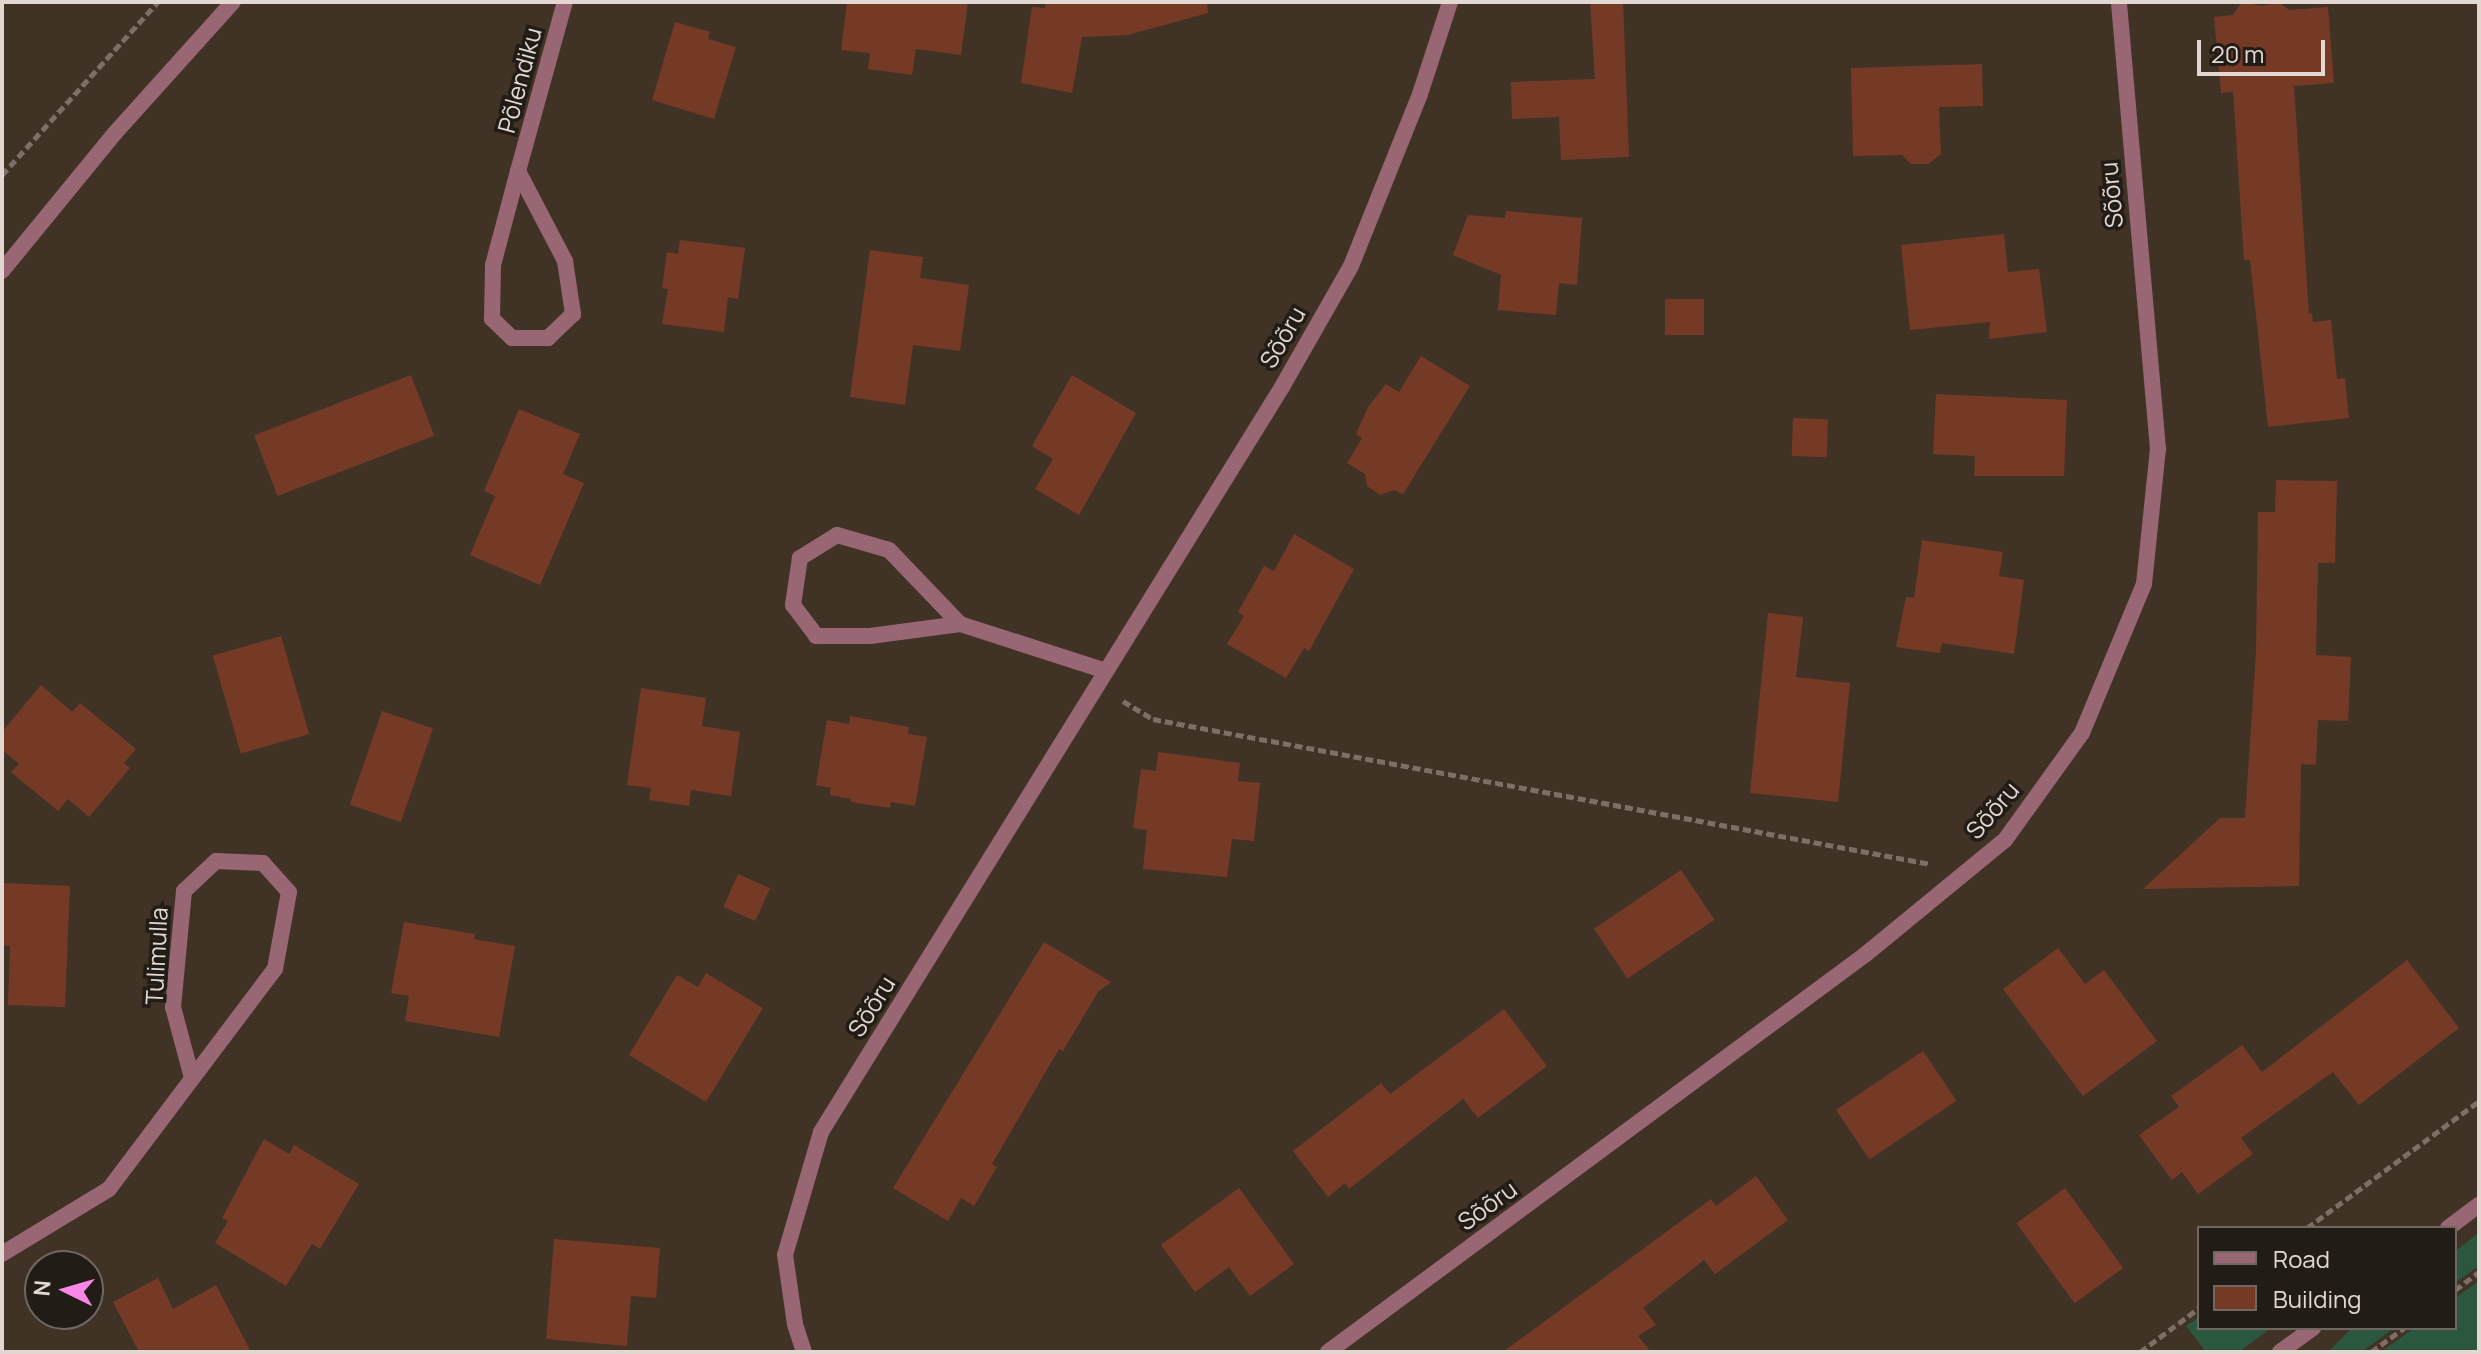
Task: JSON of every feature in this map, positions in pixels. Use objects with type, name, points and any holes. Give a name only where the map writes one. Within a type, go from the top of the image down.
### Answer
[{"type":"street","points":[[2,271],[115,133],[233,2]]},
{"type":"street","name":"Põlendiku","points":[[518,171],[565,261],[573,314],[548,338],[512,338],[492,319],[493,265],[518,171],[565,2]]},
{"type":"street","name":"Sõõru","points":[[804,1352],[795,1324],[785,1255],[821,1132],[1282,387],[1351,266],[1420,94],[1450,2]]},
{"type":"street","name":"Sõõru","points":[[1328,1352],[1866,954],[2005,840],[2082,733],[2144,584],[2158,449],[2119,2]]},
{"type":"street","points":[[960,624],[889,550],[837,535],[800,558],[793,605],[816,636],[870,636],[960,624],[1106,671]]},
{"type":"street","name":"Tulimulla","points":[[2,1254],[109,1189],[275,969],[289,892],[263,863],[216,861],[184,891],[173,1007],[192,1078]]},
{"type":"street","points":[[2451,1226],[2479,1205]]},
{"type":"street","points":[[2287,1350],[2311,1330]]},
{"type":"path","points":[[2,175],[158,2]]},
{"type":"path","points":[[1106,671],[1121,700],[1153,719],[1967,871]]},
{"type":"path","points":[[2310,1226],[2479,1101]]},
{"type":"path","points":[[2457,1288],[2479,1272]]},
{"type":"path","points":[[2140,1352],[2197,1309]]},
{"type":"path","points":[[2371,1352],[2401,1330]]},
{"type":"green space","points":[[2479,1233],[2479,1266],[2457,1282],[2457,1250]]},
{"type":"green space","points":[[2479,1281],[2479,1350],[2381,1352],[2411,1330],[2457,1330],[2457,1297]]},
{"type":"green space","points":[[2197,1318],[2197,1330],[2268,1330],[2239,1352],[2206,1352],[2186,1326]]},
{"type":"green space","points":[[2350,1330],[2391,1330],[2362,1352],[2328,1352]]},
{"type":"building","points":[[847,2],[968,2],[961,55],[916,49],[912,75],[868,69],[870,53],[841,50]]},
{"type":"building","points":[[1045,2],[1207,2],[1208,13],[1128,35],[1082,37],[1072,93],[1021,83],[1032,7],[1045,8]]},
{"type":"building","points":[[1590,2],[1623,2],[1629,157],[1561,160],[1559,117],[1512,119],[1511,82],[1595,79]]},
{"type":"building","points":[[2242,2],[2262,6],[2279,2],[2289,10],[2328,7],[2334,83],[2294,86],[2309,314],[2312,313],[2313,322],[2331,320],[2337,379],[2345,378],[2349,418],[2268,427],[2250,260],[2244,260],[2233,92],[2221,93],[2214,17],[2233,15]]},
{"type":"building","points":[[675,22],[710,32],[708,39],[736,47],[714,119],[652,100]]},
{"type":"building","points":[[1982,64],[1983,106],[1939,107],[1941,154],[1928,164],[1911,164],[1902,155],[1853,156],[1851,68]]},
{"type":"building","points":[[1506,211],[1582,218],[1577,285],[1559,283],[1556,315],[1498,310],[1501,275],[1453,255],[1468,215],[1505,218]]},
{"type":"building","points":[[2004,234],[2008,272],[2039,269],[2047,332],[1989,339],[1990,322],[1910,330],[1901,245]]},
{"type":"building","points":[[680,240],[745,248],[738,299],[728,297],[724,332],[662,324],[668,289],[662,288],[667,252],[678,254]]},
{"type":"building","points":[[870,250],[923,257],[920,278],[969,285],[960,351],[913,345],[905,405],[850,397]]},
{"type":"building","points":[[1665,299],[1704,299],[1704,335],[1665,335]]},
{"type":"building","points":[[1421,356],[1470,386],[1403,494],[1394,490],[1380,495],[1367,486],[1365,474],[1347,463],[1362,438],[1356,434],[1368,407],[1386,384],[1399,392]]},
{"type":"building","points":[[411,375],[434,436],[277,496],[254,435]]},
{"type":"building","points":[[1072,375],[1136,413],[1079,515],[1035,489],[1053,459],[1032,446]]},
{"type":"building","points":[[1936,394],[2067,400],[2064,476],[1974,476],[1975,456],[1933,454]]},
{"type":"building","points":[[519,409],[580,434],[563,474],[584,483],[540,585],[470,555],[495,496],[484,491]]},
{"type":"building","points":[[1793,418],[1828,419],[1827,457],[1792,456]]},
{"type":"building","points":[[2276,480],[2337,481],[2335,563],[2318,563],[2316,655],[2351,657],[2348,721],[2318,720],[2316,765],[2301,764],[2299,886],[2143,889],[2220,818],[2245,818],[2256,652],[2258,512],[2275,512]]},
{"type":"building","points":[[1294,534],[1354,569],[1309,651],[1304,648],[1286,678],[1227,644],[1244,616],[1238,612],[1264,566],[1274,571]]},
{"type":"building","points":[[1922,540],[2003,552],[1999,576],[2024,580],[2014,654],[1942,643],[1940,653],[1896,647],[1906,597],[1914,598]]},
{"type":"building","points":[[1768,613],[1803,617],[1796,677],[1850,683],[1838,802],[1750,793]]},
{"type":"building","points":[[281,636],[309,734],[241,754],[213,656]]},
{"type":"building","points":[[41,685],[72,712],[80,703],[136,749],[124,763],[130,768],[89,817],[68,799],[58,811],[11,772],[19,764],[2,750],[2,732]]},
{"type":"building","points":[[641,688],[706,698],[702,726],[740,732],[731,796],[691,790],[689,806],[649,800],[651,788],[627,785]]},
{"type":"building","points":[[382,711],[433,729],[401,822],[350,805]]},
{"type":"building","points":[[850,716],[909,727],[908,734],[927,737],[915,806],[891,802],[890,808],[851,802],[851,799],[830,795],[831,788],[816,785],[827,720],[849,724]]},
{"type":"building","points":[[1158,752],[1240,763],[1238,781],[1260,783],[1254,841],[1232,839],[1227,877],[1143,869],[1147,830],[1133,828],[1141,769],[1156,771]]},
{"type":"building","points":[[1681,870],[1715,920],[1628,978],[1594,929]]},
{"type":"building","points":[[738,874],[770,888],[755,921],[723,907]]},
{"type":"building","points":[[2,883],[70,886],[65,1007],[8,1005],[10,946],[2,945]]},
{"type":"building","points":[[404,922],[475,934],[474,939],[515,946],[499,1037],[405,1021],[409,996],[391,993]]},
{"type":"building","points":[[1044,942],[1111,982],[1098,992],[1063,1051],[1059,1049],[992,1164],[997,1167],[974,1206],[961,1198],[948,1221],[893,1188]]},
{"type":"building","points":[[2058,948],[2085,984],[2104,970],[2157,1041],[2083,1096],[2003,989]]},
{"type":"building","points":[[2407,960],[2459,1028],[2359,1105],[2333,1072],[2241,1138],[2253,1154],[2198,1194],[2182,1172],[2172,1180],[2139,1135],[2179,1107],[2171,1096],[2242,1045],[2262,1072]]},
{"type":"building","points":[[706,973],[763,1008],[706,1102],[629,1055],[677,975],[698,987]]},
{"type":"building","points":[[1504,1009],[1547,1066],[1478,1118],[1463,1099],[1349,1189],[1345,1183],[1328,1197],[1293,1151],[1381,1083],[1390,1094]]},
{"type":"building","points":[[1923,1051],[1957,1101],[1870,1159],[1836,1110]]},
{"type":"building","points":[[264,1139],[289,1154],[294,1145],[359,1184],[320,1249],[312,1244],[286,1286],[215,1243],[228,1221],[222,1218]]},
{"type":"building","points":[[1756,1176],[1788,1220],[1715,1274],[1704,1260],[1643,1308],[1656,1325],[1638,1336],[1651,1352],[1503,1352],[1711,1199],[1716,1206]]},
{"type":"building","points":[[1239,1188],[1294,1264],[1250,1296],[1229,1267],[1195,1292],[1161,1245]]},
{"type":"building","points":[[2065,1188],[2123,1268],[2075,1303],[2016,1223]]},
{"type":"building","points":[[554,1239],[660,1248],[656,1298],[631,1296],[627,1346],[546,1339]]},
{"type":"building","points":[[158,1278],[173,1309],[216,1285],[251,1352],[139,1352],[113,1302]]}]
